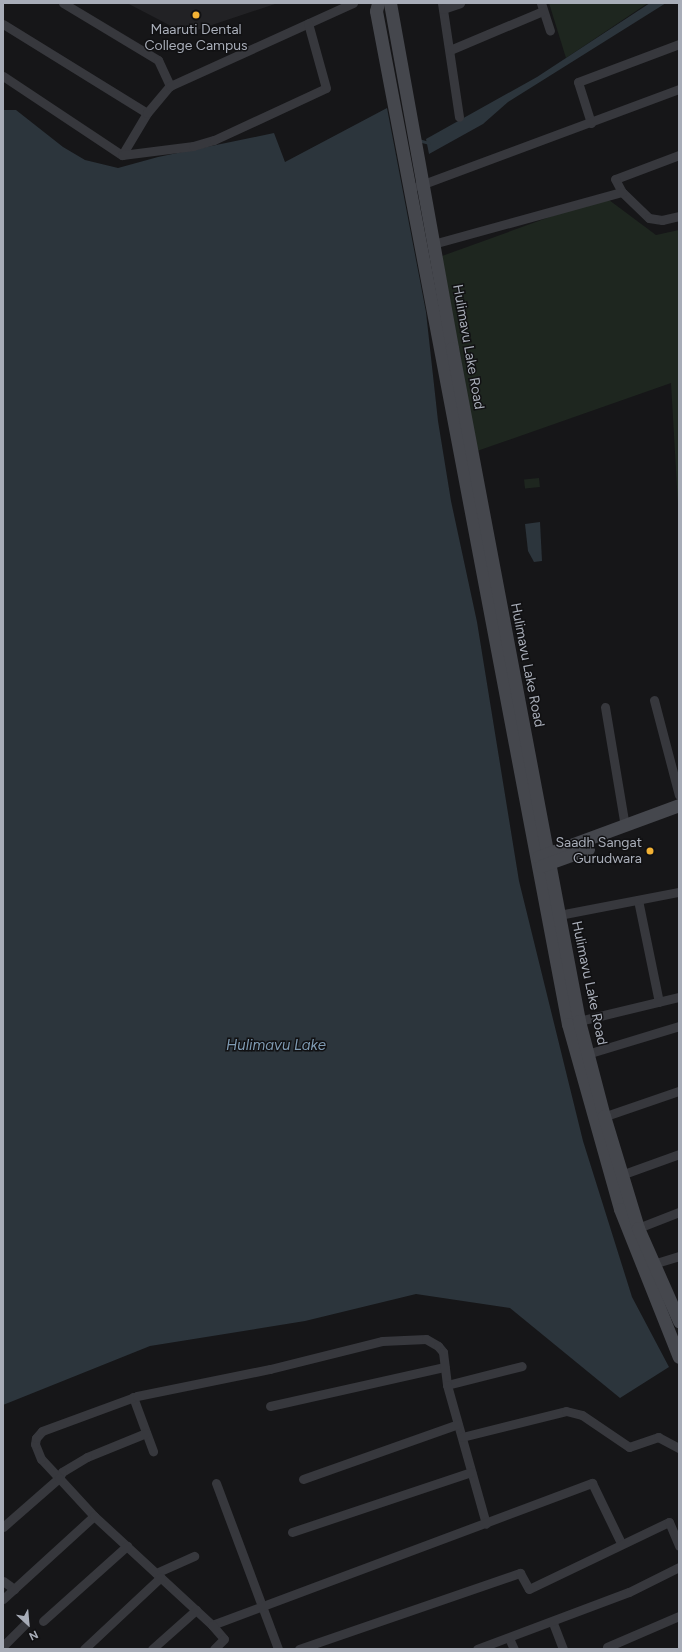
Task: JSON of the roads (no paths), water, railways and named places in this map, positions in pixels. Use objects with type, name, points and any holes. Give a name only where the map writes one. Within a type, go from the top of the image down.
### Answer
[{"type":"main road","name":"Hulimavu Lake Road","points":[[378,3],[376,11],[409,187],[541,861],[559,915],[579,1021],[587,1054],[598,1118],[620,1209],[675,1321]]},
{"type":"main road","name":"Hulimavu Lake Road","points":[[390,3],[419,160],[568,1024],[598,1118],[621,1175],[638,1228],[675,1321],[679,1357]]},
{"type":"main road","points":[[541,861],[679,805]]},
{"type":"main road","points":[[541,861],[679,813]]},
{"type":"street","points":[[63,3],[158,60],[170,86]]},
{"type":"street","points":[[122,155],[147,113],[170,86],[353,3]]},
{"type":"street","points":[[459,117],[443,6],[460,3]]},
{"type":"street","points":[[450,50],[542,7],[550,31]]},
{"type":"street","points":[[3,76],[122,155],[193,146],[214,140],[326,88],[308,23]]},
{"type":"street","points":[[3,24],[147,113]]},
{"type":"street","points":[[592,123],[578,82],[679,44]]},
{"type":"street","points":[[409,187],[423,185],[592,123],[679,89]]},
{"type":"street","points":[[679,154],[615,179],[622,192],[649,218],[662,220],[679,216]]},
{"type":"street","points":[[433,244],[622,192]]},
{"type":"street","points":[[654,700],[679,795]]},
{"type":"street","points":[[605,707],[625,826]]},
{"type":"street","points":[[559,915],[679,892]]},
{"type":"street","points":[[638,900],[659,1002]]},
{"type":"street","points":[[579,1021],[679,997]]},
{"type":"street","points":[[587,1054],[679,1026]]},
{"type":"street","points":[[598,1118],[679,1092]]},
{"type":"street","points":[[621,1175],[679,1154]]},
{"type":"street","points":[[638,1228],[679,1212]]},
{"type":"street","points":[[653,1264],[679,1256]]},
{"type":"street","points":[[214,1649],[224,1639],[212,1625],[94,1516],[41,1460],[35,1444],[36,1438],[42,1431],[133,1397],[270,1369],[382,1341],[408,1338],[433,1342],[443,1352],[447,1385],[486,1524]]},
{"type":"street","points":[[447,1385],[522,1366]]},
{"type":"street","points":[[270,1406],[445,1367]]},
{"type":"street","points":[[133,1397],[153,1451]]},
{"type":"street","points":[[462,1438],[566,1411],[582,1415],[629,1447],[658,1437],[679,1448]]},
{"type":"street","points":[[303,1479],[458,1424]]},
{"type":"street","points":[[3,1527],[59,1478],[62,1472],[87,1457],[146,1433]]},
{"type":"street","points":[[292,1532],[471,1472]]},
{"type":"street","points":[[216,1483],[264,1608],[278,1649]]},
{"type":"street","points":[[212,1625],[264,1608],[592,1483],[621,1543]]},
{"type":"street","points":[[3,1599],[94,1516]]},
{"type":"street","points":[[299,1649],[520,1573],[529,1589],[621,1543],[669,1522],[679,1546]]},
{"type":"street","points":[[43,1621],[127,1546]]},
{"type":"street","points":[[84,1649],[159,1575],[194,1556]]},
{"type":"street","points":[[477,1649],[553,1623],[629,1592],[679,1567]]},
{"type":"street","points":[[3,1582],[14,1589]]},
{"type":"street","points":[[152,1649],[196,1610]]},
{"type":"street","points":[[607,1647],[679,1616]]},
{"type":"street","points":[[553,1623],[563,1649]]},
{"type":"street","points":[[3,1646],[25,1624]]},
{"type":"street","points":[[509,1638],[514,1649]]},
{"type":"water","points":[[650,3],[666,3],[508,102],[483,124],[429,154],[426,139],[537,77]]},
{"type":"water","name":"Hulimavu Lake","points":[[387,108],[426,312],[438,421],[451,501],[477,622],[519,881],[583,1141],[632,1297],[669,1367],[620,1398],[510,1308],[416,1294],[305,1321],[150,1346],[3,1405],[3,110],[16,110],[63,147],[85,160],[118,168],[158,157],[274,133],[285,162]]},
{"type":"water","points":[[540,522],[542,561],[534,562],[528,551],[525,524]]},
{"type":"waterway","points":[[418,140],[429,143]]},
{"type":"place","name":"Maaruti Dental College Campus","points":[[196,15]]},
{"type":"place","name":"Saadh Sangat Gurudwara","points":[[650,851]]}]
